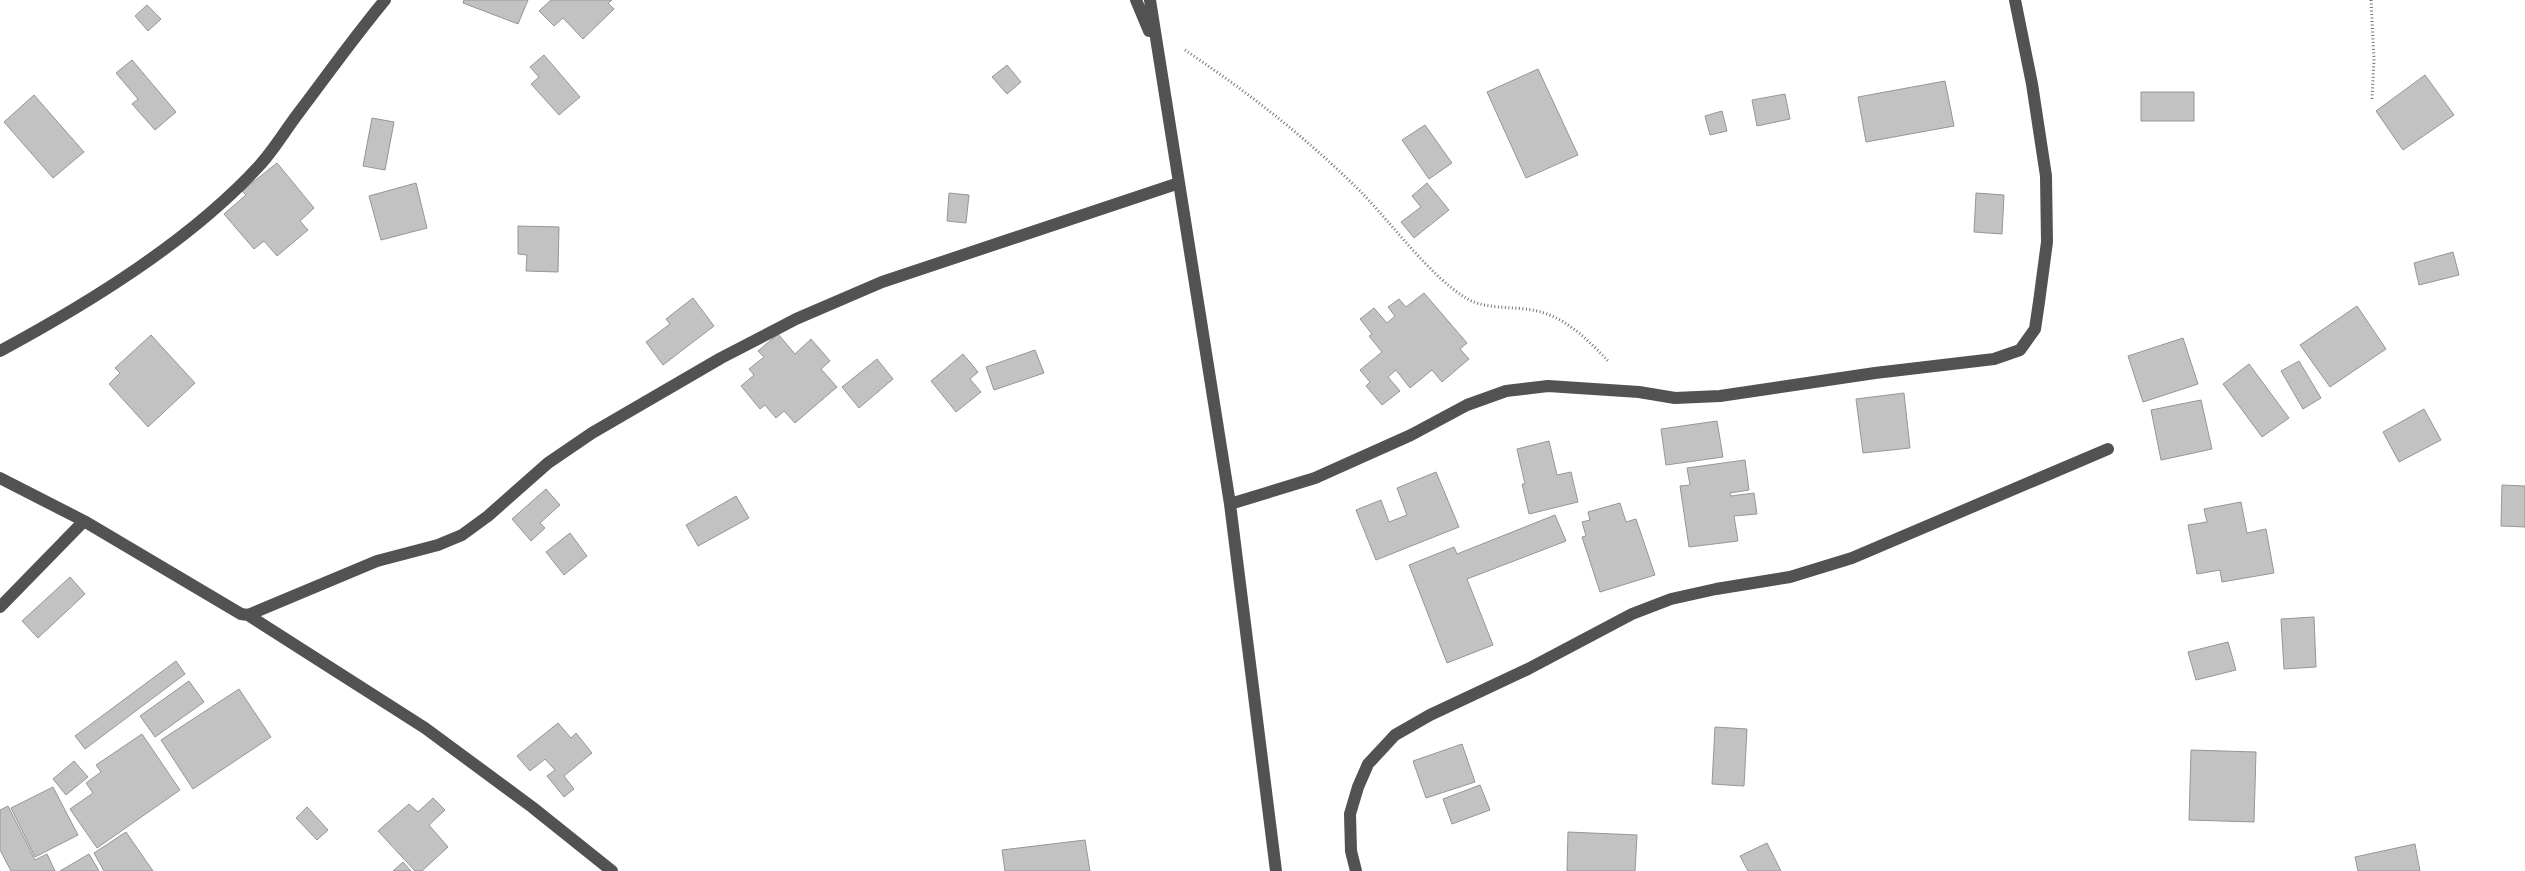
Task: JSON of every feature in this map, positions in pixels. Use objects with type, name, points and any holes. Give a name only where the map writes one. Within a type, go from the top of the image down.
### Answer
[{"type":"street","points":[[0,351],[52,323],[95,296],[146,261],[223,201],[260,165],[349,44],[385,0]]},
{"type":"street","points":[[1136,0],[1156,47]]},
{"type":"street","points":[[1150,0],[1230,504],[1276,871]]},
{"type":"street","points":[[1230,504],[1315,478],[1410,435],[1468,405],[1506,391],[1548,386],[1638,392],[1675,398],[1720,396],[1884,372],[1994,359],[2020,350],[2034,329],[2040,302],[2047,242],[2046,176],[2032,84],[2015,0]]},
{"type":"street","points":[[248,615],[377,561],[438,544],[462,535],[488,516],[548,463],[592,433],[721,358],[796,319],[882,282],[1179,183]]},
{"type":"street","points":[[1356,871],[1351,851],[1350,814],[1358,787],[1368,764],[1395,735],[1430,715],[1528,669],[1632,614],[1671,599],[1716,589],[1790,577],[1852,558],[2108,449]]},
{"type":"street","points":[[0,478],[84,521],[233,609],[248,615],[426,728],[532,807],[612,871]]},
{"type":"street","points":[[0,607],[84,521]]},
{"type":"path","points":[[2371,0],[2374,59],[2372,99]]},
{"type":"path","points":[[1154,29],[1257,101],[1314,147],[1363,194],[1427,264],[1466,299],[1482,305],[1534,310],[1554,317],[1582,335],[1638,392]]},
{"type":"building","points":[[464,0],[528,0],[518,24],[463,3]]},
{"type":"building","points":[[551,0],[612,0],[608,3],[614,9],[583,39],[563,18],[554,26],[539,11]]},
{"type":"building","points":[[147,5],[161,19],[148,31],[135,16]]},
{"type":"building","points":[[544,55],[580,97],[559,115],[531,84],[539,77],[530,67]]},
{"type":"building","points":[[132,60],[176,112],[155,130],[132,104],[138,99],[116,73]]},
{"type":"building","points":[[1007,65],[1021,82],[1007,94],[992,77]]},
{"type":"building","points":[[1538,69],[1578,155],[1526,178],[1487,92]]},
{"type":"building","points":[[2425,75],[2454,115],[2403,150],[2376,111]]},
{"type":"building","points":[[1945,81],[1954,126],[1866,142],[1858,97]]},
{"type":"building","points":[[2141,92],[2194,92],[2194,121],[2141,121]]},
{"type":"building","points":[[1785,94],[1790,119],[1757,126],[1752,100]]},
{"type":"building","points":[[34,95],[84,152],[53,178],[4,122]]},
{"type":"building","points":[[1722,111],[1727,131],[1710,135],[1705,116]]},
{"type":"building","points":[[372,118],[394,122],[385,170],[363,166]]},
{"type":"building","points":[[1425,125],[1452,163],[1429,179],[1402,140]]},
{"type":"building","points":[[277,163],[314,208],[300,221],[308,230],[277,256],[264,241],[254,249],[224,214],[246,195],[242,191]]},
{"type":"building","points":[[416,183],[427,228],[381,240],[369,196]]},
{"type":"building","points":[[1427,183],[1449,210],[1414,238],[1401,222],[1421,207],[1412,196]]},
{"type":"building","points":[[949,193],[969,195],[966,223],[947,221]]},
{"type":"building","points":[[1976,193],[2004,195],[2002,234],[1974,232]]},
{"type":"building","points":[[518,226],[559,227],[558,272],[526,271],[527,255],[518,254]]},
{"type":"building","points":[[2453,252],[2459,275],[2419,285],[2414,263]]},
{"type":"building","points":[[1424,293],[1467,343],[1460,349],[1469,359],[1442,382],[1432,370],[1410,388],[1396,370],[1388,377],[1400,391],[1382,405],[1366,386],[1370,382],[1360,370],[1382,352],[1369,336],[1372,334],[1360,319],[1374,308],[1387,323],[1395,316],[1388,307],[1399,299],[1406,307]]},
{"type":"building","points":[[693,298],[714,326],[663,365],[646,342],[670,324],[666,319]]},
{"type":"building","points":[[2357,306],[2386,349],[2330,387],[2300,345]]},
{"type":"building","points":[[778,334],[795,354],[811,339],[830,361],[821,369],[837,387],[795,423],[784,411],[776,418],[765,405],[760,409],[741,386],[754,375],[749,369],[764,357],[758,351]]},
{"type":"building","points":[[151,335],[195,383],[148,427],[109,384],[120,373],[115,368]]},
{"type":"building","points":[[2183,338],[2198,384],[2143,402],[2128,356]]},
{"type":"building","points":[[1035,350],[1044,373],[994,390],[986,367]]},
{"type":"building","points":[[963,354],[978,372],[970,379],[981,392],[956,412],[931,381]]},
{"type":"building","points":[[877,359],[893,379],[859,408],[842,387]]},
{"type":"building","points":[[2299,361],[2321,398],[2303,409],[2281,371]]},
{"type":"building","points":[[2249,364],[2289,418],[2262,437],[2223,384]]},
{"type":"building","points":[[1904,393],[1910,448],[1863,453],[1856,399]]},
{"type":"building","points":[[2201,400],[2212,449],[2161,460],[2151,410]]},
{"type":"building","points":[[2424,409],[2441,440],[2399,462],[2383,432]]},
{"type":"building","points":[[1717,421],[1723,457],[1666,465],[1661,429]]},
{"type":"building","points":[[1549,441],[1557,475],[1571,472],[1578,502],[1529,514],[1522,484],[1525,484],[1517,449]]},
{"type":"building","points":[[1745,460],[1749,490],[1730,493],[1731,496],[1754,493],[1757,514],[1734,516],[1738,541],[1689,547],[1680,486],[1690,485],[1687,468]]},
{"type":"building","points":[[1436,472],[1459,527],[1376,560],[1356,510],[1381,500],[1389,522],[1407,515],[1397,488]]},
{"type":"building","points":[[2502,485],[2525,486],[2525,527],[2501,526]]},
{"type":"building","points":[[546,489],[560,505],[540,523],[545,528],[531,541],[512,519]]},
{"type":"building","points":[[736,496],[749,518],[698,546],[686,525]]},
{"type":"building","points":[[2241,502],[2247,533],[2266,529],[2274,573],[2222,582],[2220,570],[2197,574],[2188,525],[2207,522],[2204,509]]},
{"type":"building","points":[[1620,503],[1626,522],[1636,519],[1655,575],[1600,592],[1582,537],[1586,536],[1582,522],[1590,520],[1588,512]]},
{"type":"building","points":[[1555,515],[1566,541],[1467,579],[1493,645],[1447,663],[1409,565],[1454,547],[1457,554]]},
{"type":"building","points":[[570,533],[587,556],[564,575],[546,552]]},
{"type":"building","points":[[70,577],[85,594],[38,638],[22,621]]},
{"type":"building","points":[[2314,617],[2316,667],[2284,669],[2281,619]]},
{"type":"building","points":[[2228,642],[2236,670],[2196,680],[2188,652]]},
{"type":"building","points":[[176,661],[185,674],[85,749],[75,736]]},
{"type":"building","points":[[189,681],[204,702],[155,737],[140,716]]},
{"type":"building","points":[[239,689],[271,737],[193,789],[161,740]]},
{"type":"building","points":[[558,723],[571,738],[576,733],[592,753],[564,776],[574,789],[564,797],[547,776],[555,770],[545,759],[530,771],[517,756]]},
{"type":"building","points":[[1715,727],[1747,729],[1744,786],[1712,784]]},
{"type":"building","points":[[142,734],[180,790],[97,848],[70,809],[93,793],[86,783],[101,772],[96,765]]},
{"type":"building","points":[[1462,744],[1475,782],[1426,798],[1413,761]]},
{"type":"building","points":[[2191,750],[2256,752],[2254,822],[2189,820]]},
{"type":"building","points":[[74,761],[88,777],[66,795],[53,779]]},
{"type":"building","points":[[1480,785],[1490,810],[1452,824],[1443,799]]},
{"type":"building","points":[[53,787],[78,835],[35,857],[11,808]]},
{"type":"building","points":[[433,798],[445,810],[429,825],[448,847],[422,871],[415,871],[378,831],[409,804],[418,812]]},
{"type":"building","points":[[8,806],[35,860],[47,854],[55,871],[11,871],[0,850],[0,810]]},
{"type":"building","points":[[307,807],[328,830],[317,840],[296,818]]},
{"type":"building","points":[[126,832],[153,871],[104,871],[94,853]]},
{"type":"building","points":[[1568,832],[1637,835],[1635,871],[1567,871]]},
{"type":"building","points":[[1085,840],[1090,871],[1005,871],[1002,850]]},
{"type":"building","points":[[1767,843],[1781,871],[1748,871],[1740,856]]},
{"type":"building","points":[[2415,844],[2420,871],[2358,871],[2355,857]]},
{"type":"building","points":[[89,854],[99,871],[60,871]]},
{"type":"building","points":[[403,862],[411,871],[393,871]]}]
